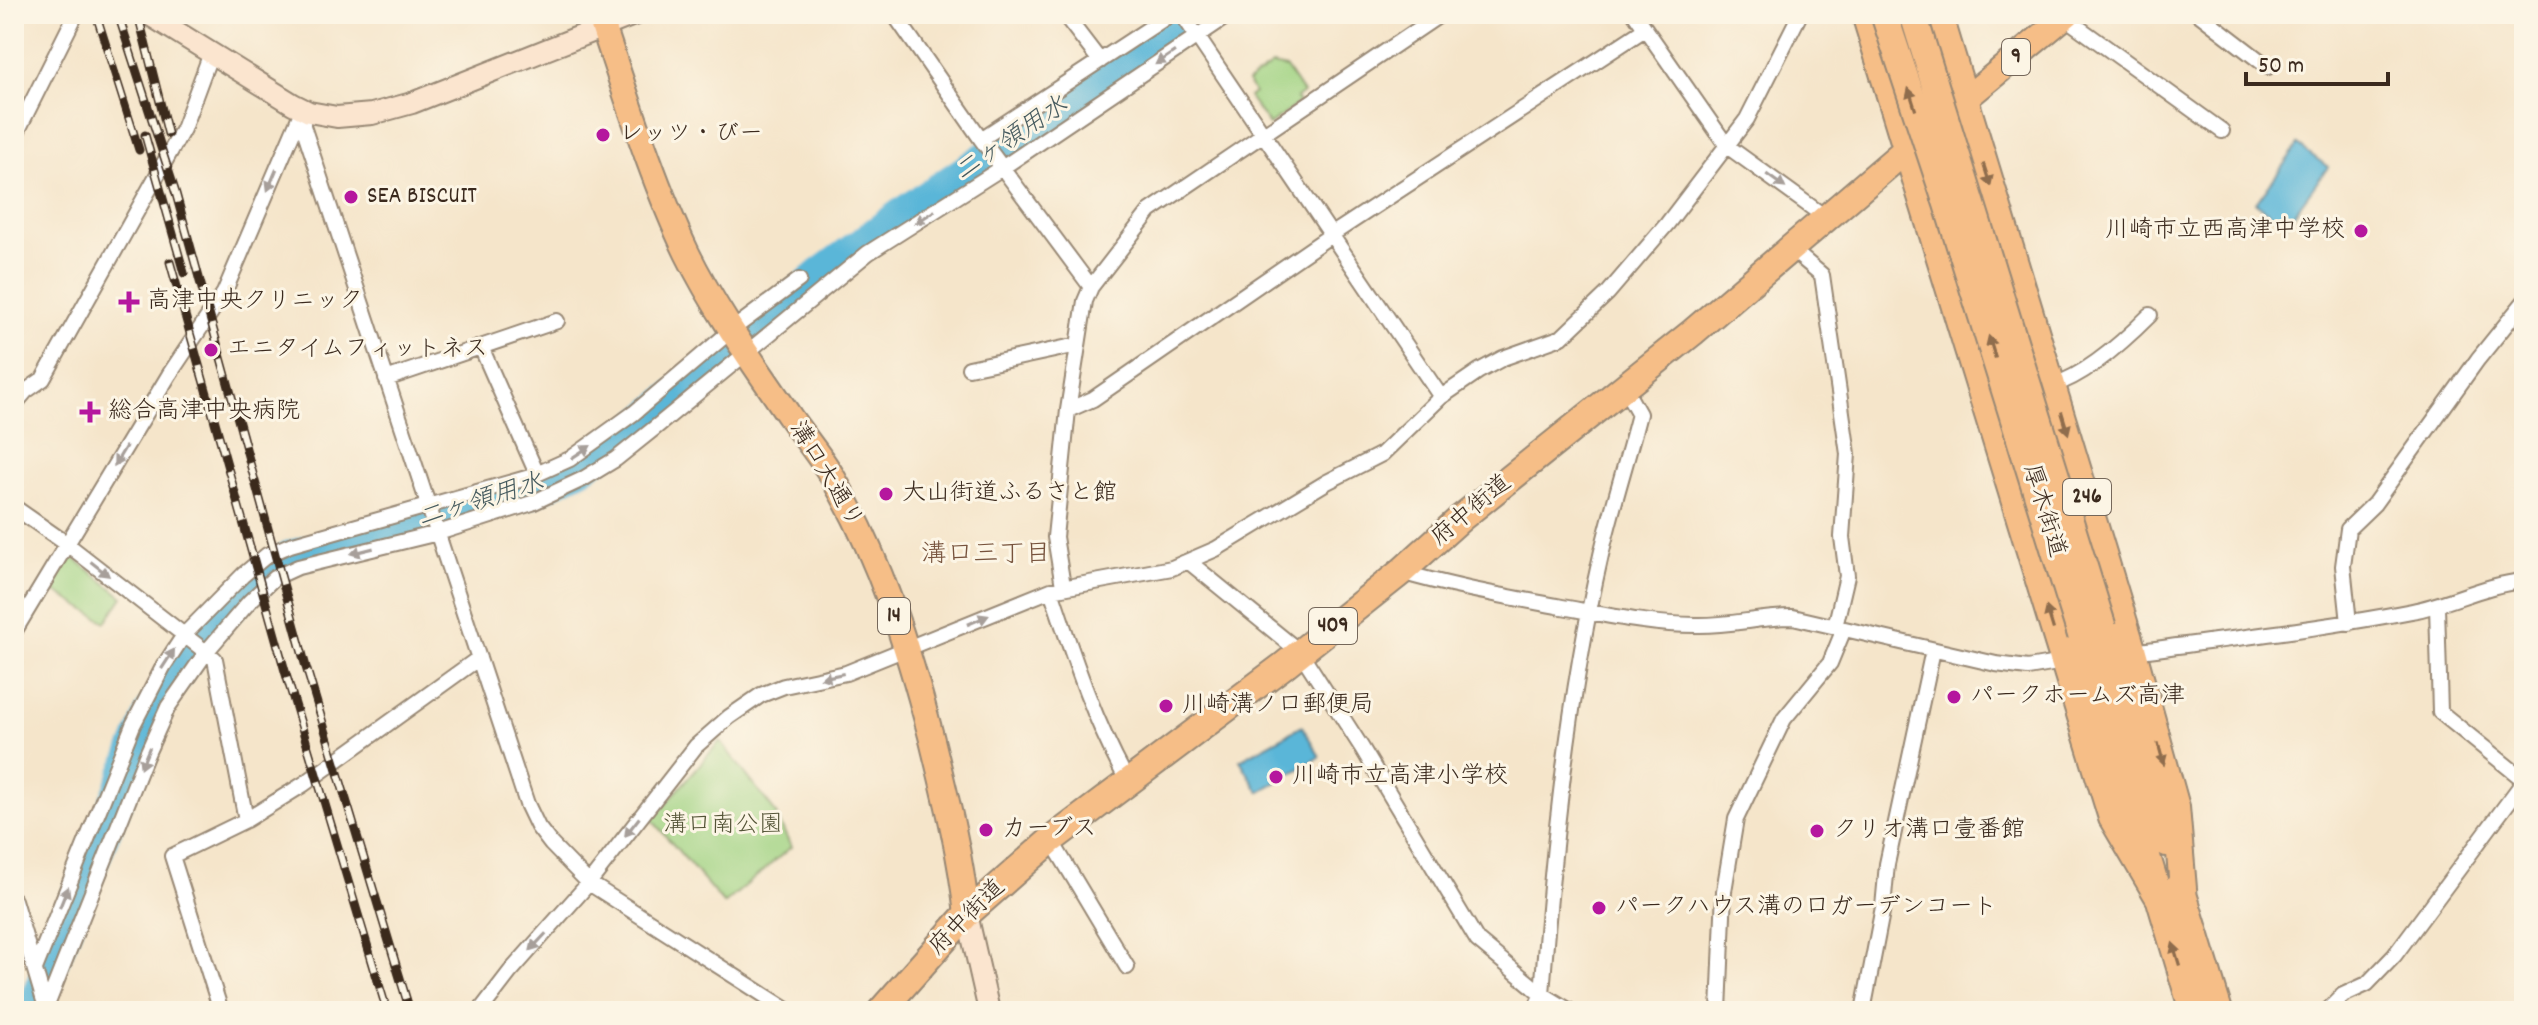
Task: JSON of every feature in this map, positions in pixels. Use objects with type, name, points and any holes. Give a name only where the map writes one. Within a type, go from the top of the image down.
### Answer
[{"type":"highway","name":"246","points":[[1865,14],[2112,818],[2171,899]]},
{"type":"highway","name":"厚木街道","points":[[1884,14],[2092,631]]},
{"type":"highway","name":"厚木街道","points":[[1913,14],[2171,899],[2193,1011]]},
{"type":"highway","name":"246","points":[[1939,14],[2133,652],[2176,807],[2171,899]]},
{"type":"highway","name":"府中街道","points":[[881,1011],[967,914],[1051,840],[1301,653],[1401,572],[1461,518],[1625,389],[1963,101]]},
{"type":"highway","points":[[1948,286],[1956,276],[1972,266],[2001,262],[2016,265]]},
{"type":"highway","name":"厚木街道","points":[[2171,899],[2219,1011]]},
{"type":"main road","name":"府中街道","points":[[1963,101],[2066,16]]},
{"type":"main road","name":"溝口大通り","points":[[601,21],[686,251],[740,341],[829,472],[851,512],[881,580],[906,650],[944,782],[960,853],[967,914]]},
{"type":"street","points":[[14,138],[76,14]]},
{"type":"street","points":[[148,14],[303,109],[337,117],[372,114],[412,103],[601,21],[636,14]]},
{"type":"street","points":[[894,14],[1091,287]]},
{"type":"street","points":[[1064,14],[1100,61]]},
{"type":"street","points":[[36,974],[136,718],[163,667],[249,602],[274,578],[433,520],[570,459],[868,253],[1100,61],[1171,14]]},
{"type":"street","points":[[1183,14],[1441,397]]},
{"type":"street","points":[[992,153],[1230,14]]},
{"type":"street","points":[[1128,782],[1087,698],[1057,588],[1055,537],[1068,410],[1085,301],[1091,287],[1150,211],[1441,14]]},
{"type":"street","points":[[1635,14],[1727,146],[1825,217]]},
{"type":"street","points":[[480,1011],[510,972],[589,883],[696,746],[729,717],[761,695],[784,686],[846,673],[1057,588],[1172,568],[1216,549],[1327,482],[1382,454],[1441,397],[1503,358],[1562,337],[1608,293],[1667,224],[1727,146],[1759,100],[1800,14]]},
{"type":"street","points":[[2199,14],[2268,67]]},
{"type":"street","points":[[2066,16],[2222,131]]},
{"type":"street","points":[[1068,410],[1093,399],[1331,235],[1645,29]]},
{"type":"street","points":[[14,405],[26,391],[43,379],[183,129],[211,53]]},
{"type":"street","points":[[303,109],[303,126],[527,804],[538,827],[589,883],[789,1011]]},
{"type":"street","points":[[14,632],[169,375],[224,293],[303,109]]},
{"type":"street","points":[[1719,1011],[1724,891],[1736,819],[1784,719],[1830,663],[1840,628],[1847,576],[1842,537],[1848,454],[1822,275],[1790,248]]},
{"type":"street","points":[[45,1006],[158,728],[184,680],[196,643],[243,575],[267,555],[290,545],[532,503],[583,479],[616,459],[799,280]]},
{"type":"street","points":[[2349,623],[2343,566],[2348,529],[2374,504],[2478,359],[2524,302]]},
{"type":"street","points":[[2053,385],[2070,380],[2130,335],[2150,315]]},
{"type":"street","points":[[386,379],[557,321]]},
{"type":"street","points":[[969,368],[1078,345]]},
{"type":"street","points":[[481,347],[537,474]]},
{"type":"street","points":[[1534,1011],[1542,994],[1560,793],[1590,612],[1639,414],[1625,389]]},
{"type":"street","points":[[14,507],[67,544],[215,659],[246,820]]},
{"type":"street","points":[[1188,561],[1301,653],[1387,788],[1477,940],[1542,994],[1570,1011]]},
{"type":"street","points":[[1401,572],[1440,583],[1590,612],[1695,626],[1793,617],[1996,664],[2028,668],[2063,662]]},
{"type":"street","points":[[2133,652],[2349,623],[2437,606],[2478,590],[2524,581]]},
{"type":"street","points":[[2327,1011],[2343,995],[2367,984],[2394,956],[2524,780],[2440,712],[2437,606]]},
{"type":"street","points":[[1863,1011],[1883,907],[1887,864],[1933,650]]},
{"type":"street","points":[[221,1011],[172,856],[246,820],[304,784],[479,658]]},
{"type":"street","points":[[136,718],[158,728]]},
{"type":"street","points":[[1051,840],[1127,967]]},
{"type":"street","points":[[83,849],[106,857]]},
{"type":"street","points":[[14,900],[45,1006]]},
{"type":"street","name":"溝口大通り","points":[[967,914],[989,1011]]},
{"type":"green space","points":[[1272,65],[1286,68],[1303,93],[1296,98],[1299,103],[1269,125],[1249,97],[1254,93],[1247,82]]},
{"type":"green space","points":[[70,555],[123,597],[106,622],[49,588]]},
{"type":"green space","name":"溝口南公園","points":[[720,741],[775,812],[791,847],[724,904],[652,820]]},
{"type":"water","points":[[2298,145],[2328,167],[2286,225],[2256,203]]},
{"type":"water","points":[[1302,726],[1320,757],[1259,792],[1240,760]]},
{"type":"waterway","name":"二ヶ領用水","points":[[32,1011],[151,714],[195,648],[247,591],[288,558],[530,492],[580,467],[629,435],[823,273],[907,211],[1201,14]]},
{"type":"railway","points":[[96,14],[139,150]]},
{"type":"railway","points":[[118,14],[176,194],[306,667],[410,1011]]},
{"type":"railway","points":[[138,14],[168,134]]},
{"type":"railway","points":[[145,135],[184,273]]},
{"type":"railway","points":[[170,262],[285,671],[387,1011]]},
{"type":"place","name":"レッツ・びー","points":[[603,135]]},
{"type":"place","name":"SEA BISCUIT","points":[[351,197]]},
{"type":"place","name":"川崎市立西高津中学校","points":[[2361,231]]},
{"type":"place","name":"高津中央クリニック","points":[[129,302]]},
{"type":"place","name":"エニタイムフィットネス","points":[[211,350]]},
{"type":"place","name":"総合高津中央病院","points":[[90,412]]},
{"type":"place","name":"大山街道ふるさと館","points":[[886,494]]},
{"type":"place","name":"パークホームズ高津","points":[[1954,697]]},
{"type":"place","name":"川崎溝ノ口郵便局","points":[[1166,706]]},
{"type":"place","name":"川崎市立高津小学校","points":[[1276,777]]},
{"type":"place","name":"カーブス","points":[[986,830]]},
{"type":"place","name":"クリオ溝口壹番館","points":[[1817,831]]},
{"type":"place","name":"パークハウス溝の口ガーデンコート","points":[[1599,908]]},
{"type":"district","name":"溝口三丁目","points":[[986,555]]}]
